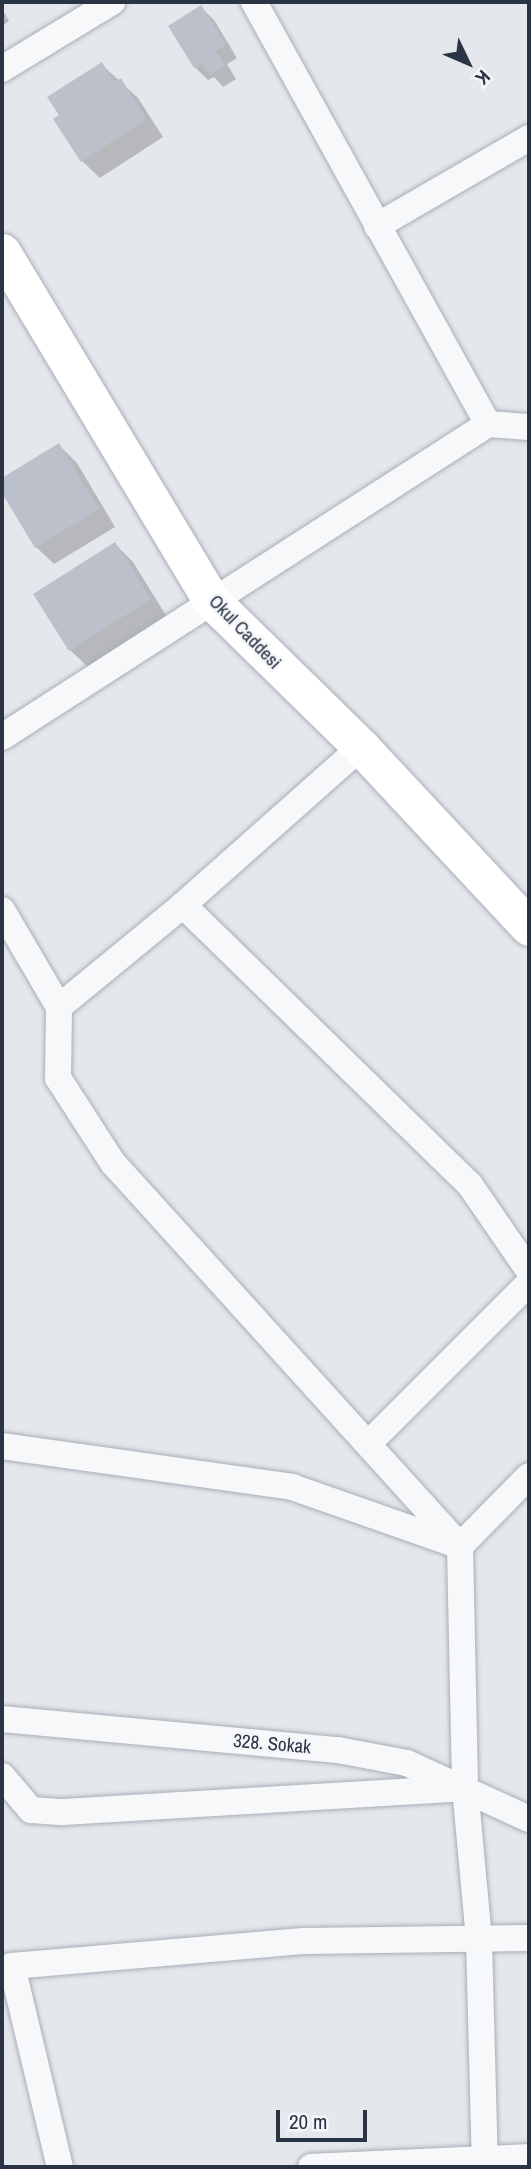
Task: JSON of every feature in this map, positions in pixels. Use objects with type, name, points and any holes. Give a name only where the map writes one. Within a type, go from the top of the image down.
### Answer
[{"type":"street","points":[[2,69],[112,2]]},
{"type":"street","points":[[254,2],[488,424]]},
{"type":"street","points":[[377,226],[529,138]]},
{"type":"street","name":"Okul Caddesi","points":[[2,253],[212,601],[361,747],[529,927]]},
{"type":"street","points":[[2,737],[488,424],[529,427]]},
{"type":"street","points":[[59,1007],[183,905],[361,747]]},
{"type":"street","points":[[183,905],[470,1185],[529,1271]]},
{"type":"street","points":[[2,910],[59,1007],[58,1078],[113,1163],[460,1546],[466,1788],[479,1940],[484,2164]]},
{"type":"street","points":[[368,1444],[529,1283]]},
{"type":"street","points":[[2,1446],[292,1488],[460,1546]]},
{"type":"street","points":[[460,1546],[529,1476]]},
{"type":"street","name":"328. Sokak","points":[[2,1719],[338,1750],[407,1763],[529,1819]]},
{"type":"street","points":[[2,1776],[31,1810],[62,1812],[466,1788]]},
{"type":"street","points":[[60,2167],[7,1968],[306,1941],[529,1938]]},
{"type":"street","points":[[311,2167],[484,2164],[529,2157]]},
{"type":"building","points":[[201,5],[226,45],[216,51],[225,66],[209,75],[202,64],[194,68],[168,26]]},
{"type":"building","points":[[102,62],[114,82],[121,78],[146,119],[81,162],[53,119],[59,115],[47,97]]},
{"type":"building","points":[[59,443],[99,509],[35,548],[2,493],[2,478]]},
{"type":"building","points":[[115,542],[151,599],[69,651],[33,594]]}]
